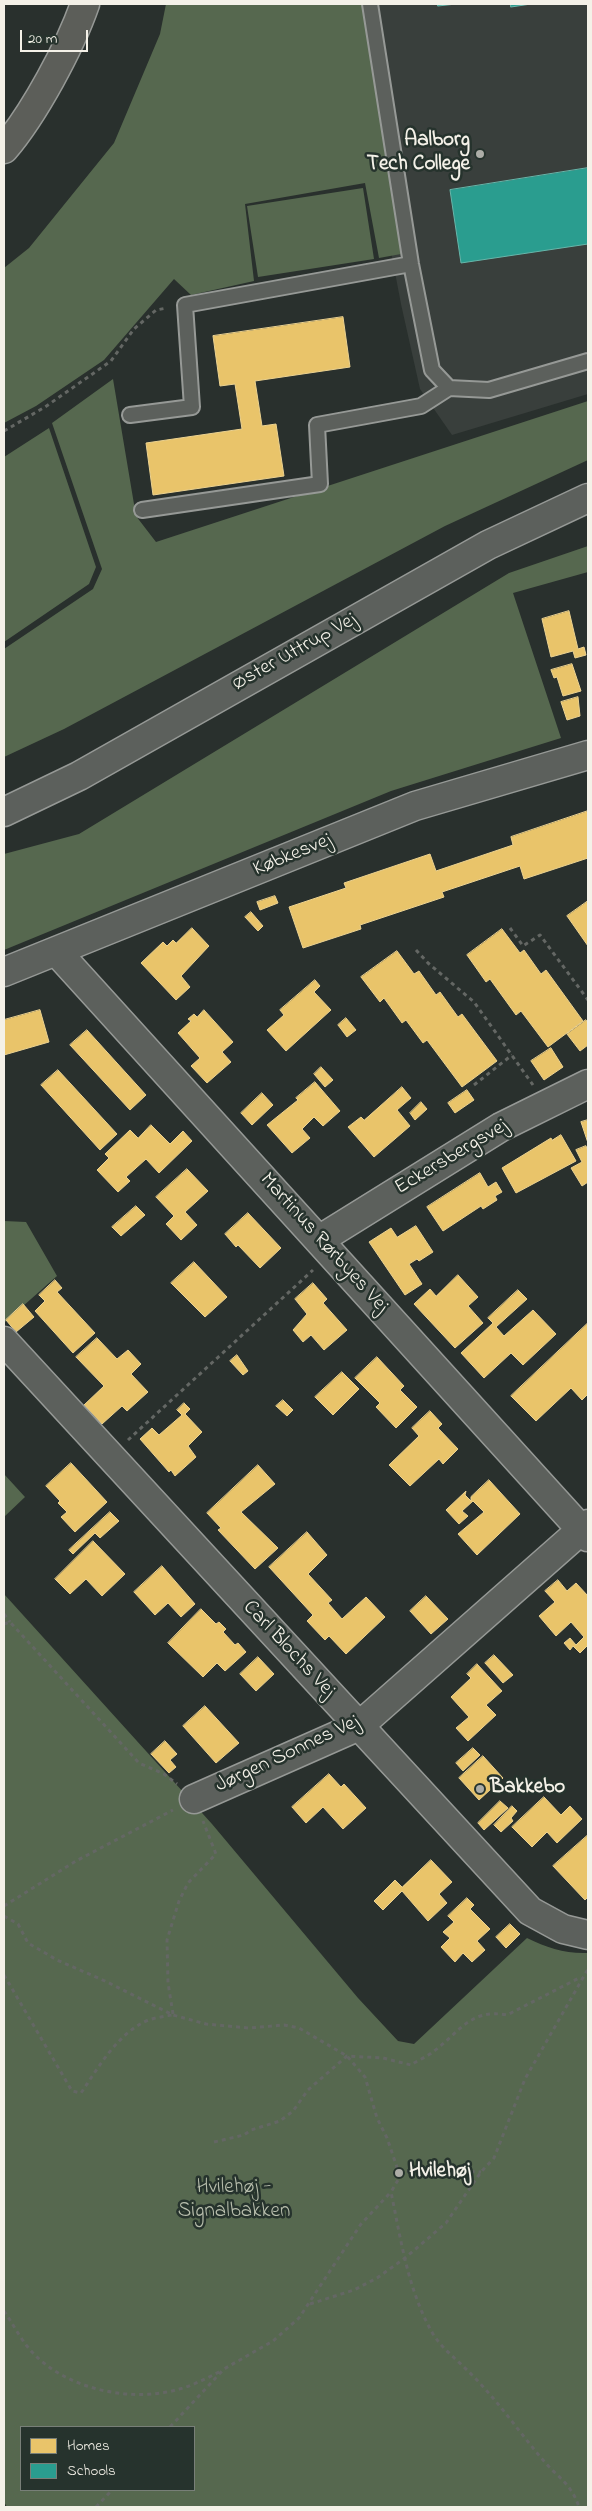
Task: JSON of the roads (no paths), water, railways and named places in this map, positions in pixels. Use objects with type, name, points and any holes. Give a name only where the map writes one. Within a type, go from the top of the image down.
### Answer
[{"type":"highway","points":[[4,161],[12,150],[78,24],[85,4]]},
{"type":"highway","points":[[4,149],[37,101]]},
{"type":"street","name":"Øster Uttrup Vej","points":[[4,812],[80,776],[488,545],[588,498]]},
{"type":"street","name":"Købkesvej","points":[[4,972],[414,806],[588,755]]},
{"type":"street","name":"Martinus Rørbyes Vej","points":[[57,952],[586,1530]]},
{"type":"street","name":"Eckersbergsvej","points":[[325,1246],[501,1126],[588,1084]]},
{"type":"street","name":"Carl Blochs Vej","points":[[4,1341],[530,1912],[563,1929],[588,1935]]},
{"type":"street","name":"Jørgen Sonnes Vej","points":[[194,1799],[359,1726],[586,1530]]},
{"type":"lane","points":[[370,4],[412,264],[432,370],[449,388]]},
{"type":"lane","points":[[130,415],[192,407],[185,305],[412,264]]},
{"type":"lane","points":[[142,510],[320,484],[317,425],[421,406],[449,388],[489,390],[588,361]]},
{"type":"place","name":"Aalborg Tech College","points":[[480,154]]},
{"type":"place","name":"Bakkebo","points":[[480,1789]]},
{"type":"place","name":"Hvilehøj","points":[[399,2173]]},
{"type":"park label","name":"Hvilehøj - Signalbakken","points":[[234,2201]]}]
